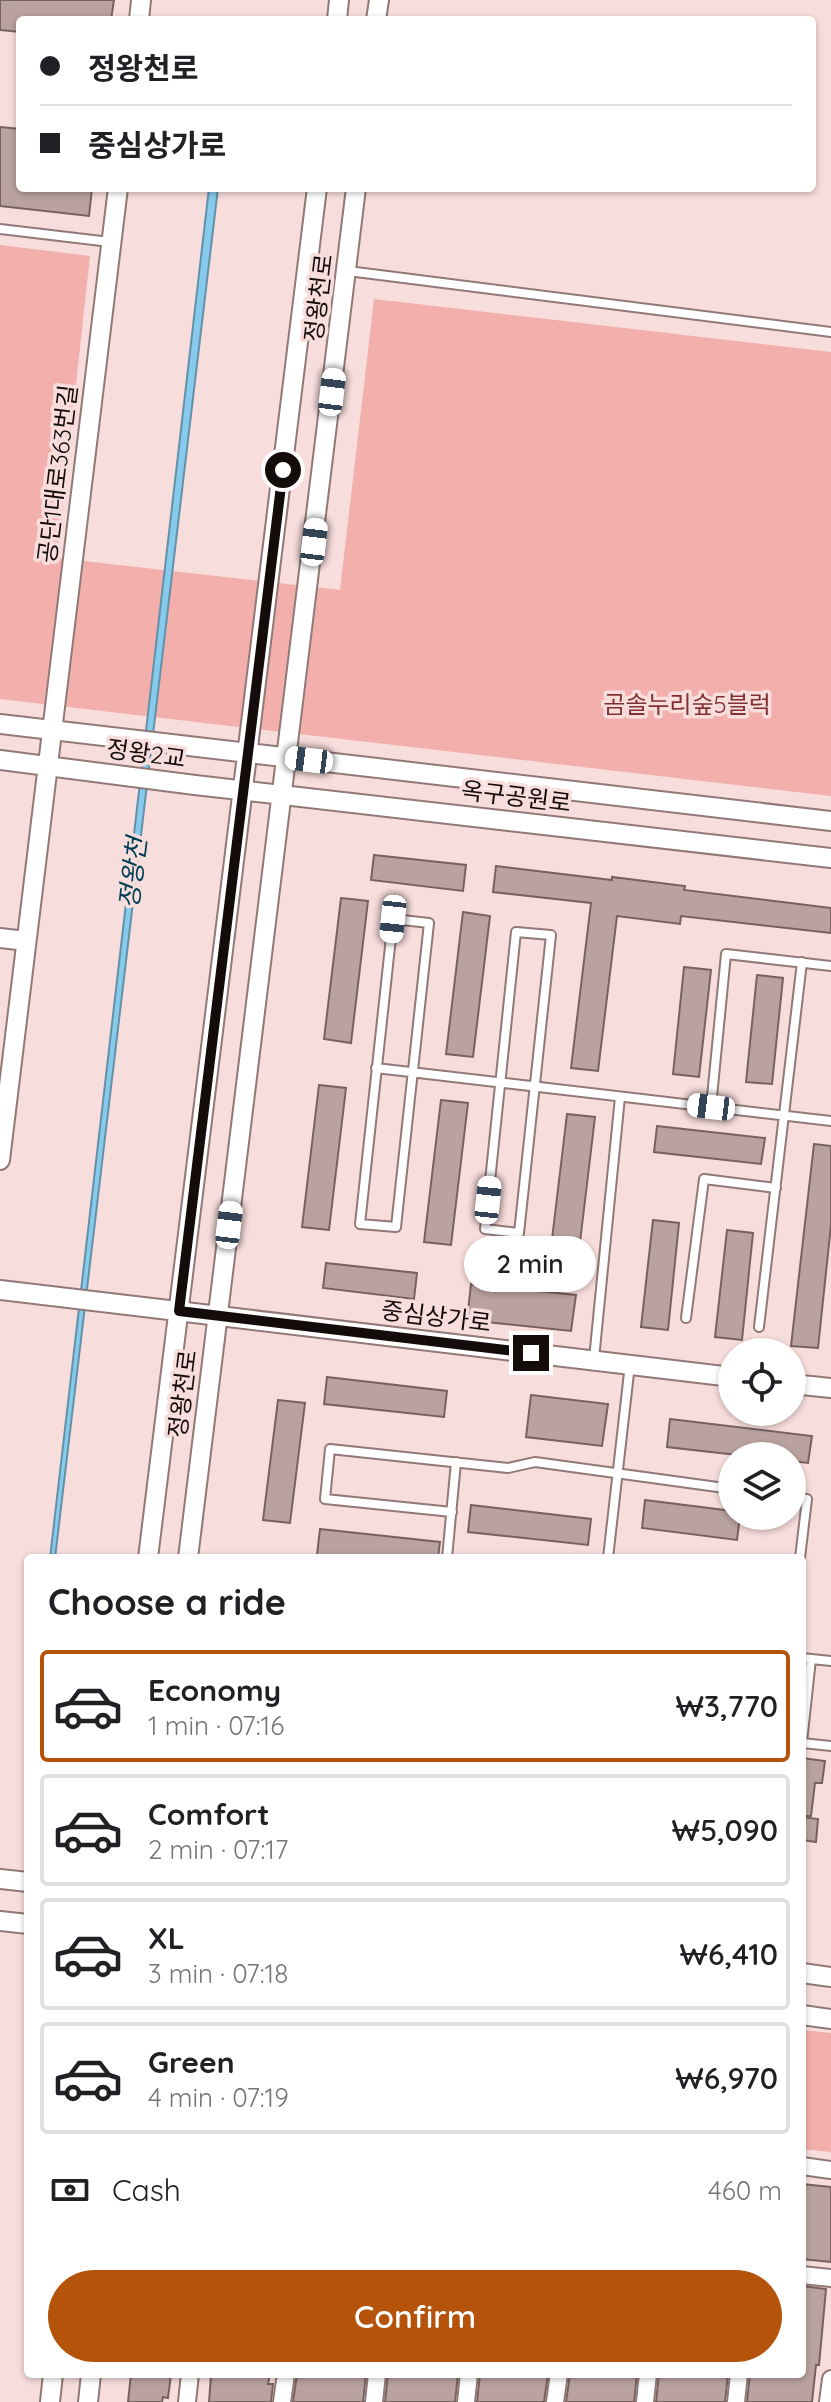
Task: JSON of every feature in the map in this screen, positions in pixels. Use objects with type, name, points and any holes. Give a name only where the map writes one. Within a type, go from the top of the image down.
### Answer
[{"type":"street","name":"공단1대로363번길","points":[[0,1160],[117,192]]},
{"type":"street","name":"정왕천로","points":[[149,1554],[317,192]]},
{"type":"street","name":"정왕천로","points":[[188,1554],[356,192]]},
{"type":"street","points":[[0,724],[51,730]]},
{"type":"street","name":"정왕2교","points":[[51,730],[197,747]]},
{"type":"street","name":"옥구공원로","points":[[197,747],[831,821]]},
{"type":"street","points":[[0,760],[46,765]]},
{"type":"street","name":"정왕2교","points":[[46,765],[195,785]]},
{"type":"street","name":"옥구공원로","points":[[195,785],[831,858]]},
{"type":"street","points":[[0,938],[26,941]]},
{"type":"street","name":"중심상가로","points":[[0,1290],[718,1375]]},
{"type":"street","points":[[806,1385],[831,1388]]},
{"type":"street","points":[[0,1879],[24,1882]]},
{"type":"street","points":[[0,1921],[24,1924]]},
{"type":"street","points":[[806,1974],[831,1977]]},
{"type":"street","points":[[806,2016],[831,2019]]},
{"type":"street","points":[[806,2167],[831,2170]]},
{"type":"street","points":[[806,2275],[831,2278]]},
{"type":"street","points":[[50,2402],[53,2378]]},
{"type":"street","points":[[88,2402],[91,2378]]},
{"type":"street","points":[[187,2402],[190,2378]]},
{"type":"street","points":[[282,2402],[285,2378]]},
{"type":"street","points":[[374,2402],[377,2378]]},
{"type":"street","points":[[466,2402],[469,2378]]},
{"type":"street","points":[[555,2402],[558,2378]]},
{"type":"street","points":[[645,2402],[648,2378]]},
{"type":"street","points":[[736,2402],[739,2378]]},
{"type":"street","points":[[828,2402],[831,2379]]},
{"type":"lane","points":[[0,229],[111,242]]},
{"type":"lane","points":[[346,271],[831,332]]},
{"type":"lane","points":[[393,919],[429,923],[396,1227],[360,1224],[376,1068],[393,919]]},
{"type":"lane","points":[[516,932],[551,935],[519,1233],[485,1229],[500,1083],[516,932]]},
{"type":"lane","points":[[711,1107],[726,954],[831,966]]},
{"type":"lane","points":[[759,1327],[802,962]]},
{"type":"lane","points":[[376,1068],[831,1121]]},
{"type":"lane","points":[[594,1360],[620,1097]]},
{"type":"lane","points":[[686,1318],[704,1179],[776,1188]]},
{"type":"lane","points":[[608,1554],[630,1364]]},
{"type":"lane","points":[[452,1512],[325,1499],[330,1449],[508,1468],[535,1462],[718,1487]]},
{"type":"lane","points":[[447,1554],[456,1462]]},
{"type":"lane","points":[[800,1554],[803,1530]]},
{"type":"lane","points":[[806,1658],[831,1661]]},
{"type":"lane","points":[[806,1743],[831,1746]]},
{"type":"green space","name":"곰솔누리숲5블럭","points":[[0,245],[90,256],[57,558],[340,590],[374,299],[831,352],[831,796],[0,699]]},
{"type":"green space","points":[[806,2030],[831,2033],[831,2152],[806,2149]]},
{"type":"water","name":"정왕천","points":[[209,192],[218,192],[55,1554],[50,1554]]},
{"type":"building","points":[[0,0],[114,0],[112,16],[16,16],[16,32],[0,30]]},
{"type":"building","points":[[0,127],[16,129],[16,192],[92,192],[89,216],[0,206]]},
{"type":"building","points":[[374,855],[466,865],[463,891],[371,880]]},
{"type":"building","points":[[496,866],[685,886],[684,890],[831,908],[831,933],[681,916],[680,924],[617,916],[598,1071],[571,1068],[591,903],[493,892]]},
{"type":"building","points":[[341,898],[368,901],[351,1043],[324,1039]]},
{"type":"building","points":[[463,912],[490,916],[473,1057],[446,1054]]},
{"type":"building","points":[[684,967],[711,970],[699,1077],[673,1074]]},
{"type":"building","points":[[757,975],[783,978],[772,1084],[746,1082]]},
{"type":"building","points":[[319,1085],[346,1088],[329,1230],[302,1227]]},
{"type":"building","points":[[441,1100],[468,1103],[451,1245],[424,1242]]},
{"type":"building","points":[[567,1114],[595,1117],[578,1259],[550,1256]]},
{"type":"building","points":[[657,1126],[765,1138],[761,1164],[654,1152]]},
{"type":"building","points":[[814,1144],[831,1146],[831,1225],[818,1348],[806,1347],[806,1338],[792,1338]]},
{"type":"building","points":[[653,1220],[679,1223],[668,1330],[641,1327]]},
{"type":"building","points":[[727,1230],[753,1233],[742,1338],[715,1337]]},
{"type":"building","points":[[326,1263],[417,1273],[414,1299],[323,1288]]},
{"type":"building","points":[[471,1284],[576,1295],[571,1331],[467,1320]]},
{"type":"building","points":[[327,1377],[447,1391],[444,1417],[324,1404]]},
{"type":"building","points":[[531,1395],[608,1404],[602,1446],[526,1437]]},
{"type":"building","points":[[278,1400],[305,1403],[290,1523],[263,1520]]},
{"type":"building","points":[[670,1419],[812,1436],[808,1463],[806,1442],[718,1442],[718,1453],[667,1447]]},
{"type":"building","points":[[645,1500],[718,1509],[718,1530],[738,1530],[737,1540],[642,1528]]},
{"type":"building","points":[[471,1505],[591,1519],[588,1545],[468,1532]]},
{"type":"building","points":[[320,1529],[440,1542],[438,1554],[317,1554]]},
{"type":"building","points":[[806,1759],[825,1761],[822,1783],[815,1783],[811,1816],[806,1816]]},
{"type":"building","points":[[806,1818],[818,1819],[816,1842],[806,1841]]},
{"type":"building","points":[[806,2184],[831,2187],[831,2262],[806,2259]]},
{"type":"building","points":[[806,2286],[826,2289],[812,2402],[747,2402],[750,2378],[806,2378]]},
{"type":"building","points":[[131,2378],[170,2378],[168,2398],[163,2397],[162,2402],[128,2402]]},
{"type":"building","points":[[211,2378],[269,2378],[268,2384],[273,2384],[271,2402],[209,2402]]},
{"type":"building","points":[[296,2378],[366,2378],[363,2402],[293,2402]]},
{"type":"building","points":[[388,2378],[458,2378],[455,2402],[385,2402]]},
{"type":"building","points":[[480,2378],[547,2378],[544,2402],[477,2402]]},
{"type":"building","points":[[569,2378],[637,2378],[634,2402],[566,2402]]},
{"type":"building","points":[[659,2378],[728,2378],[725,2402],[656,2402]]},
{"type":"route","points":[[283,470],[179,1311],[531,1353]]}]
